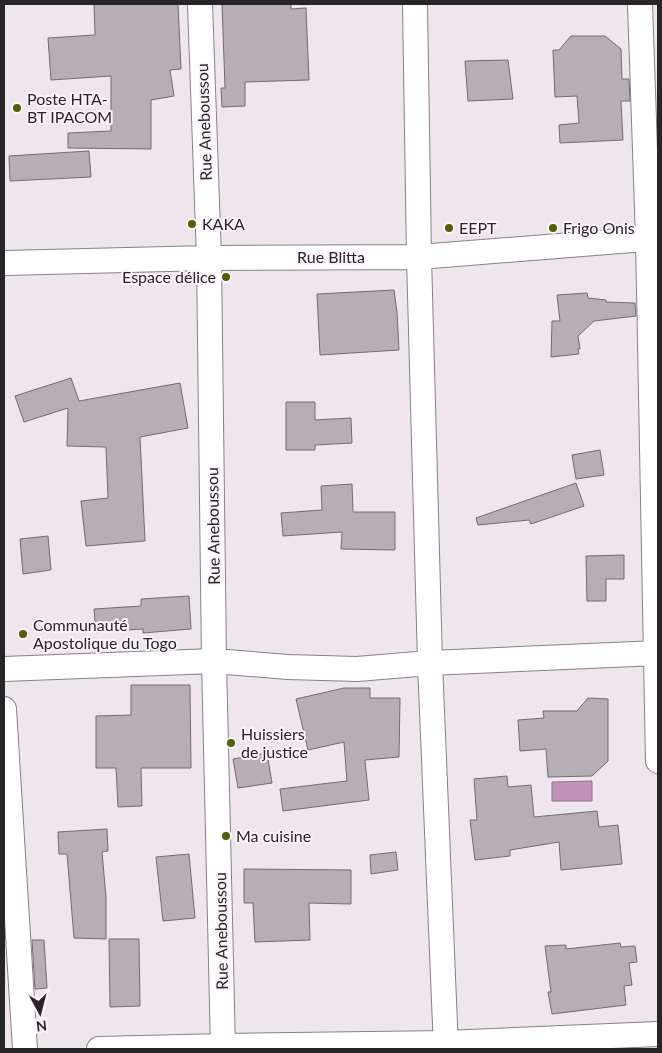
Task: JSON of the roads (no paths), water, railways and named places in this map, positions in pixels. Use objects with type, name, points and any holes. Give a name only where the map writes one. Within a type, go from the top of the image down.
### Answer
[{"type":"street","name":"Rue Aneboussou","points":[[200,4],[210,258],[214,662],[223,1048]]},
{"type":"street","points":[[415,4],[419,257],[430,663],[446,1046]]},
{"type":"street","points":[[640,4],[653,238],[658,761]]},
{"type":"street","name":"Rue Blitta","points":[[4,263],[210,258],[419,257],[653,238]]},
{"type":"street","points":[[4,669],[214,662],[325,669],[357,669],[430,663],[657,653]]},
{"type":"street","points":[[4,709],[25,1049]]},
{"type":"street","points":[[99,1049],[446,1046],[658,1034]]},
{"type":"place","name":"Poste HTA- BT IPACOM","points":[[17,108]]},
{"type":"place","name":"KAKA","points":[[192,224]]},
{"type":"place","name":"EEPT","points":[[449,228]]},
{"type":"place","name":"Frigo Onis","points":[[553,228]]},
{"type":"place","name":"Espace délice","points":[[226,277]]},
{"type":"place","name":"Communauté Apostolique du Togo","points":[[23,634]]},
{"type":"place","name":"Huissiers de justice","points":[[231,743]]},
{"type":"place","name":"Ma cuisine","points":[[226,836]]}]
